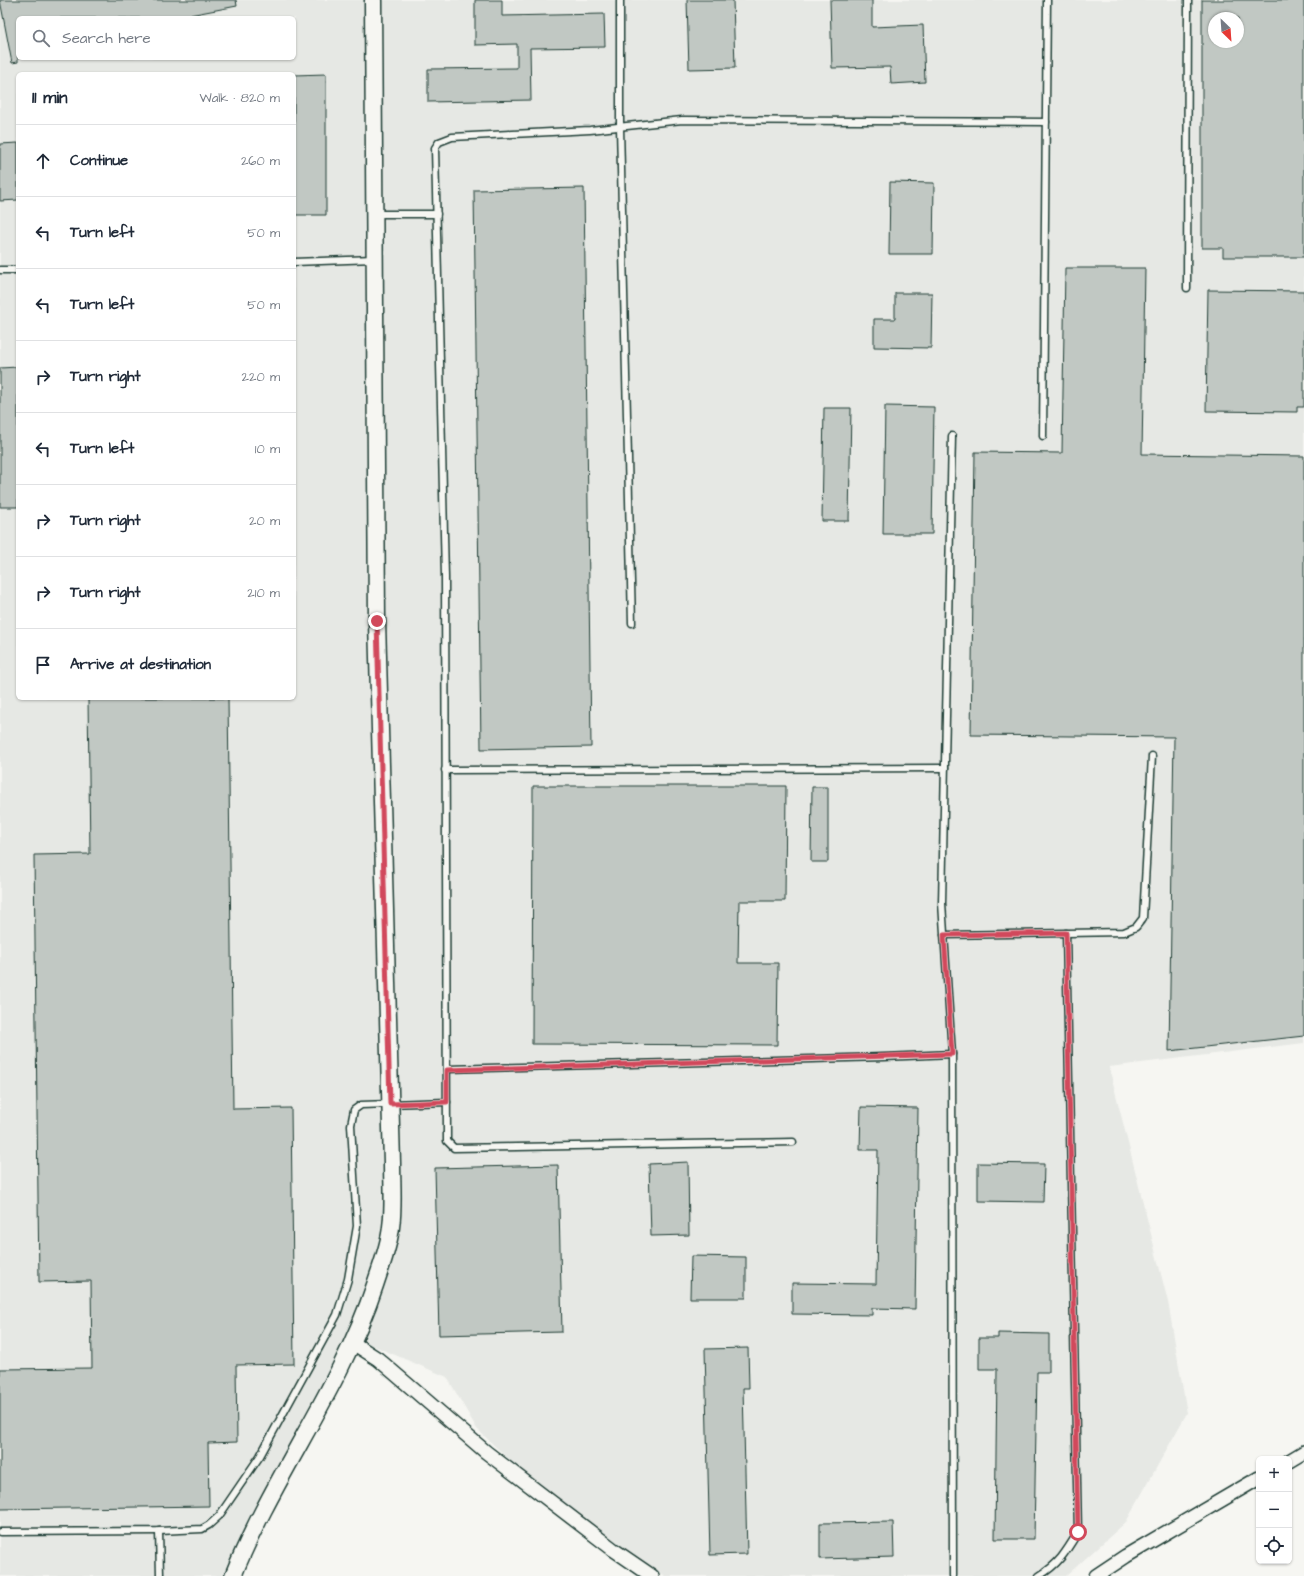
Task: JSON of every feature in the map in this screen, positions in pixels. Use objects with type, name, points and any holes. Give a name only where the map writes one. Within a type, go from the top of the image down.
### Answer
[{"type":"street","points":[[233,1576],[253,1528],[353,1343],[384,1259],[392,1226],[378,637],[373,0]]},
{"type":"street","points":[[353,1343],[378,1359],[486,1452],[614,1550],[652,1576]]},
{"type":"street","points":[[1292,1459],[1304,1452]]},
{"type":"street","points":[[1096,1576],[1126,1556],[1256,1480]]},
{"type":"lane","points":[[620,0],[620,127],[632,623]]},
{"type":"lane","points":[[1042,436],[1047,0]]},
{"type":"lane","points":[[1187,288],[1188,0]]},
{"type":"lane","points":[[793,1142],[454,1148],[447,1141],[445,577],[435,148],[439,142],[452,137],[590,130],[682,120],[1046,122]]},
{"type":"lane","points":[[374,214],[437,214]]},
{"type":"lane","points":[[296,262],[374,260]]},
{"type":"lane","points":[[0,270],[16,270]]},
{"type":"lane","points":[[952,436],[942,903],[952,1054],[954,1576]]},
{"type":"lane","points":[[944,935],[1124,932],[1136,927],[1143,918],[1152,756]]},
{"type":"lane","points":[[446,770],[945,768]]},
{"type":"lane","points":[[1039,1576],[1051,1569],[1064,1556],[1078,1532],[1066,933]]},
{"type":"lane","points":[[447,1070],[876,1058],[952,1054]]},
{"type":"lane","points":[[0,1532],[159,1531],[202,1529],[209,1526],[219,1516],[260,1456],[337,1315],[348,1279],[357,1226],[351,1125],[354,1110],[361,1105],[447,1102]]},
{"type":"lane","points":[[159,1531],[160,1576]]},
{"type":"shaded area","points":[[0,0],[1304,0],[1304,1043],[1109,1067],[1168,1302],[1187,1413],[1126,1522],[1066,1576],[665,1576],[575,1514],[519,1469],[477,1429],[447,1377],[348,1335],[272,1479],[228,1576],[0,1576]]},
{"type":"building","points":[[0,0],[236,0],[237,6],[184,16],[16,16],[16,60],[18,60],[18,62],[12,63]]},
{"type":"building","points":[[475,0],[502,0],[502,16],[604,14],[605,47],[530,48],[531,100],[428,102],[428,69],[517,68],[517,44],[475,45]]},
{"type":"building","points":[[687,0],[733,0],[735,68],[689,69]]},
{"type":"building","points":[[830,0],[872,0],[872,27],[923,25],[925,82],[891,84],[890,67],[832,68]]},
{"type":"building","points":[[1202,0],[1304,0],[1304,257],[1223,257],[1223,248],[1202,248]]},
{"type":"building","points":[[326,74],[326,215],[296,215],[296,75]]},
{"type":"building","points":[[16,143],[16,200],[0,201],[0,144]]},
{"type":"building","points":[[890,182],[934,183],[933,254],[889,254]]},
{"type":"building","points":[[584,188],[591,747],[481,749],[474,190]]},
{"type":"building","points":[[1065,268],[1145,268],[1142,454],[1304,456],[1304,1036],[1169,1051],[1174,737],[971,735],[975,452],[1062,453]]},
{"type":"building","points":[[1208,290],[1304,291],[1304,407],[1297,407],[1297,412],[1206,411]]},
{"type":"building","points":[[895,293],[932,293],[931,348],[874,347],[874,319],[895,319]]},
{"type":"building","points":[[16,367],[16,507],[0,507],[0,368]]},
{"type":"building","points":[[885,406],[934,407],[932,534],[883,534]]},
{"type":"building","points":[[824,408],[851,408],[849,521],[822,521]]},
{"type":"building","points":[[88,700],[228,700],[233,1109],[291,1108],[294,1364],[236,1365],[237,1442],[208,1443],[209,1506],[0,1509],[0,1369],[92,1368],[91,1281],[39,1282],[34,855],[90,854]]},
{"type":"building","points":[[533,786],[786,786],[785,901],[739,901],[738,963],[778,963],[777,1045],[532,1044]]},
{"type":"building","points":[[812,787],[828,787],[828,862],[811,862]]},
{"type":"building","points":[[861,1107],[918,1108],[915,1309],[872,1308],[872,1315],[792,1314],[792,1283],[876,1284],[878,1150],[860,1150]]},
{"type":"building","points":[[688,1162],[689,1235],[651,1236],[649,1164]]},
{"type":"building","points":[[978,1163],[1044,1164],[1043,1202],[978,1201]]},
{"type":"building","points":[[558,1165],[562,1332],[439,1335],[435,1168]]},
{"type":"building","points":[[691,1256],[746,1257],[746,1298],[690,1298]]},
{"type":"building","points":[[998,1333],[1049,1334],[1049,1372],[1037,1372],[1034,1539],[995,1539],[997,1369],[979,1369],[979,1338],[998,1338]]},
{"type":"building","points":[[748,1348],[749,1388],[743,1388],[747,1554],[710,1555],[705,1349]]},
{"type":"building","points":[[893,1522],[894,1557],[820,1559],[820,1523]]},
{"type":"route","points":[[377,621],[390,1104],[447,1102],[447,1070],[952,1054],[944,935],[1066,933],[1078,1532]]}]
